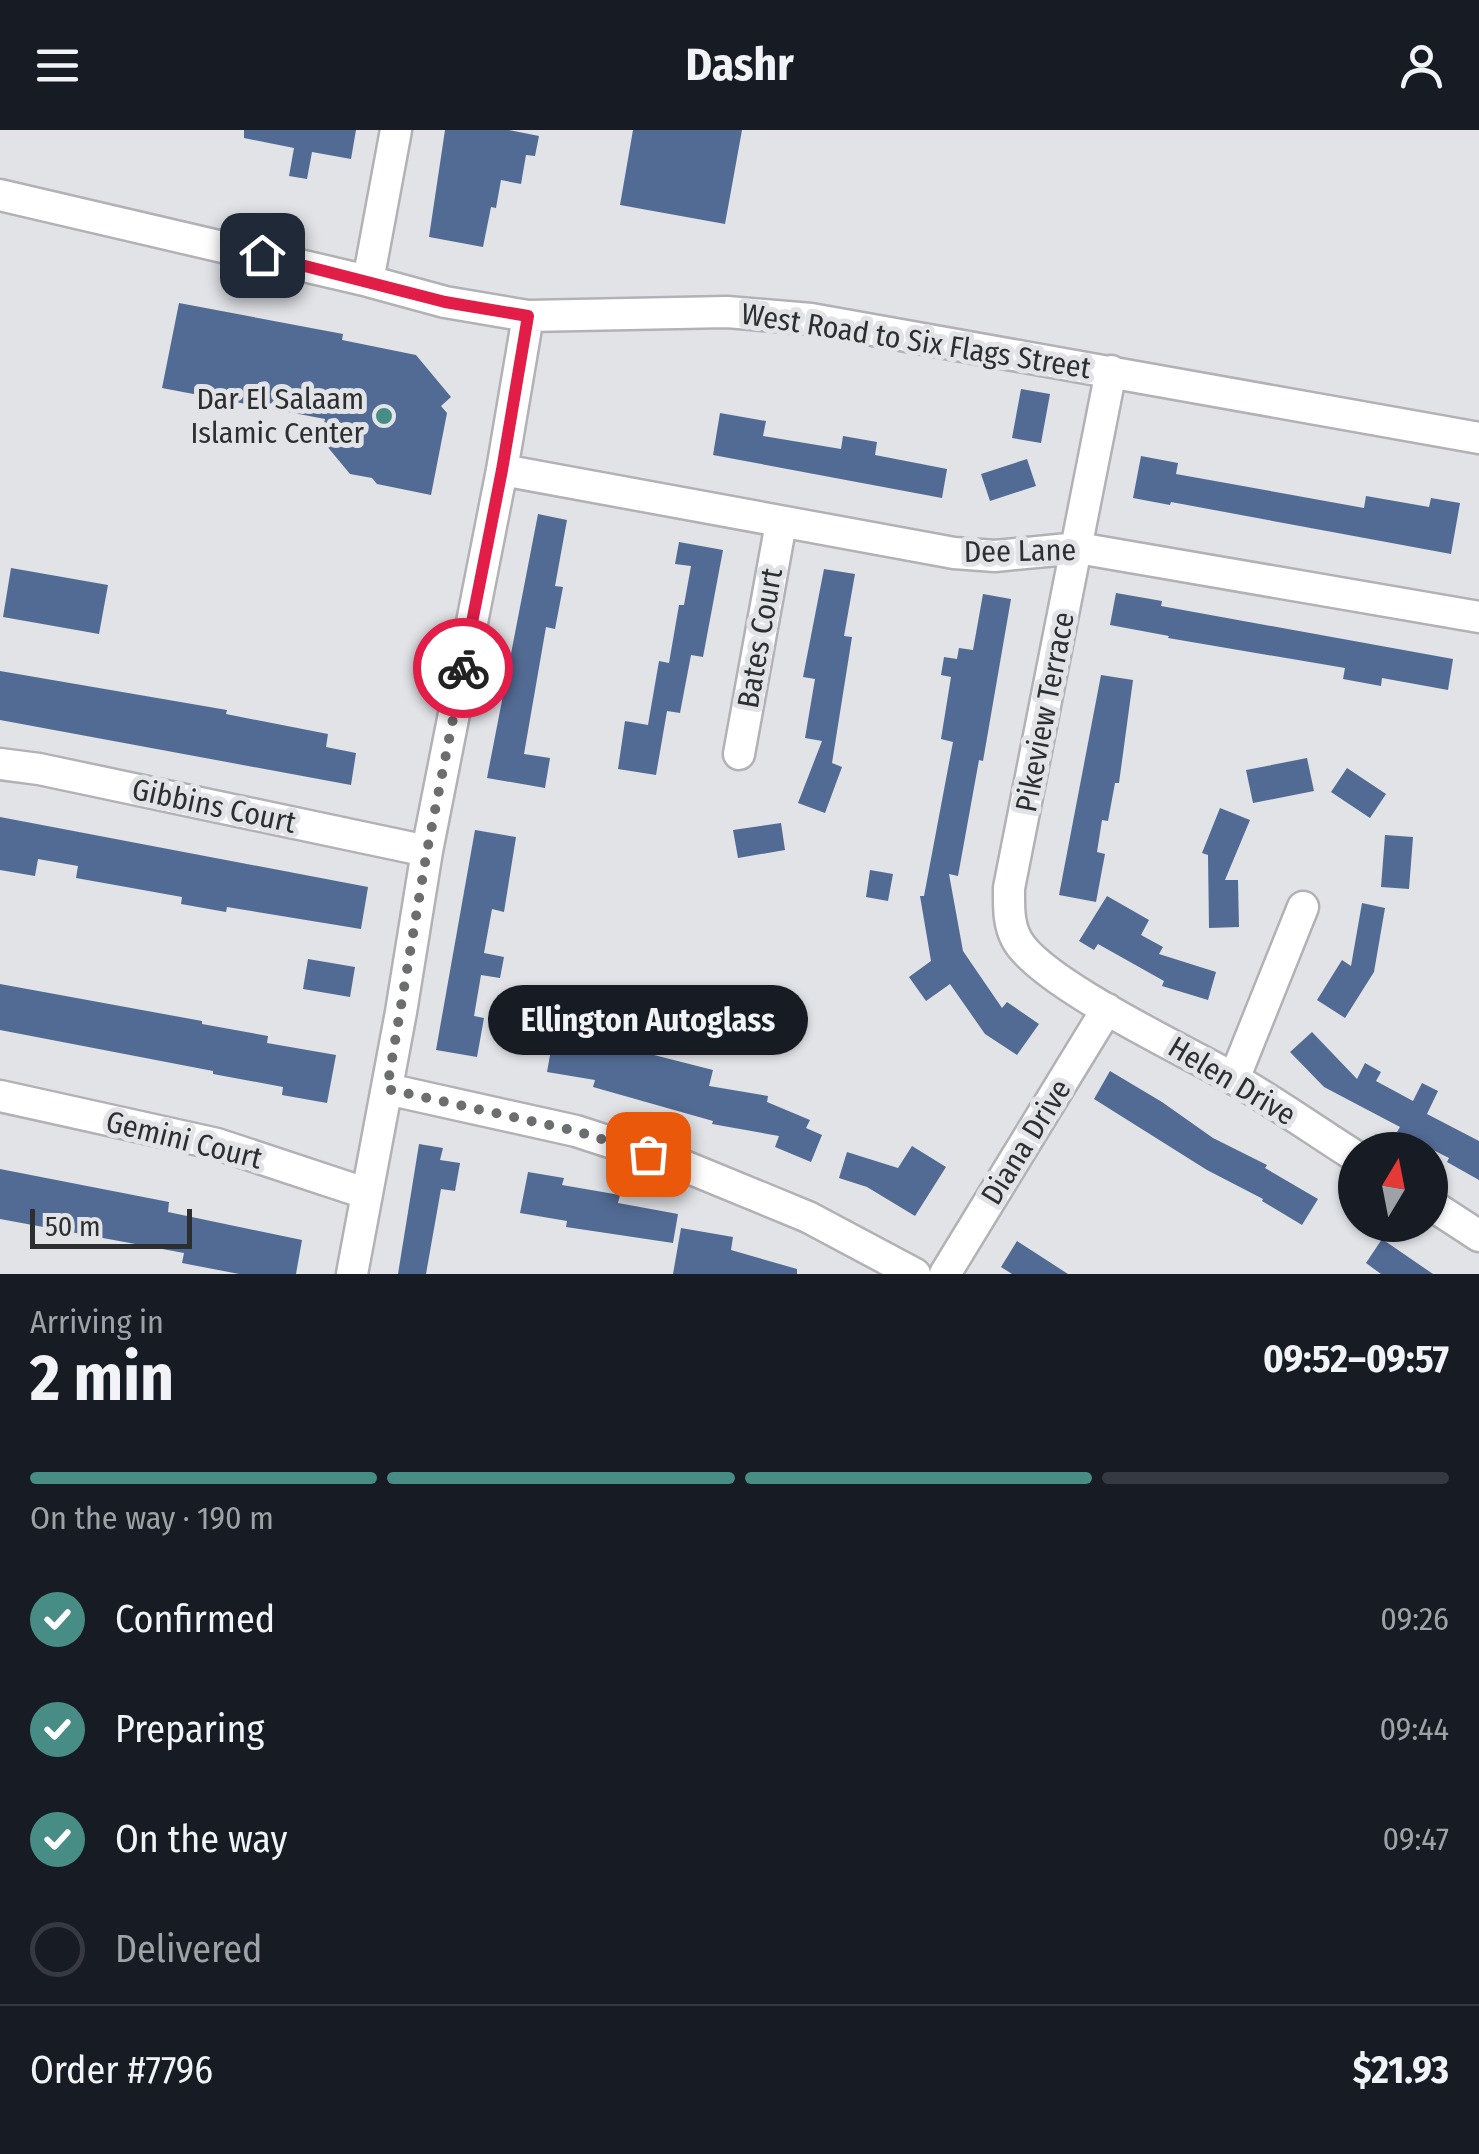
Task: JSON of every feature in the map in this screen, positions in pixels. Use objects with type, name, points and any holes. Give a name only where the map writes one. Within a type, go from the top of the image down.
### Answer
[{"type":"street","points":[[368,280],[396,130]]},
{"type":"street","name":"West Road to Six Flags Street","points":[[0,195],[368,280],[445,302],[528,316],[727,312],[811,319],[1479,438]]},
{"type":"street","points":[[352,1274],[528,316]]},
{"type":"street","name":"Pikeview Terrace","points":[[1107,1009],[1034,960],[1018,941],[1009,917],[1009,888],[1112,371]]},
{"type":"street","name":"Dee Lane","points":[[502,470],[954,553],[994,556],[1078,548],[1479,617]]},
{"type":"street","name":"Bates Court","points":[[739,754],[781,523]]},
{"type":"street","name":"Gibbins Court","points":[[0,764],[427,851]]},
{"type":"street","points":[[1234,1078],[1303,907]]},
{"type":"street","name":"Helen Drive","points":[[1107,1009],[1234,1078],[1338,1145]]},
{"type":"street","name":"Diana Drive","points":[[944,1274],[1107,1009]]},
{"type":"street","points":[[387,1089],[576,1131],[684,1166],[808,1216],[916,1274]]},
{"type":"street","name":"Gemini Court","points":[[0,1096],[217,1144],[365,1193]]},
{"type":"street","points":[[1448,1216],[1479,1236]]},
{"type":"building","points":[[244,130],[356,130],[351,159],[312,152],[307,179],[289,176],[294,148],[244,138]]},
{"type":"building","points":[[445,130],[509,130],[539,136],[535,156],[526,155],[521,184],[501,180],[483,247],[429,237]]},
{"type":"building","points":[[633,130],[742,130],[725,224],[620,205]]},
{"type":"building","points":[[179,303],[343,334],[342,340],[416,355],[451,397],[441,406],[447,413],[431,495],[350,474],[321,439],[325,419],[162,388]]},
{"type":"building","points":[[1021,389],[1050,394],[1041,443],[1012,438]]},
{"type":"building","points":[[720,413],[766,421],[763,436],[841,449],[843,436],[877,442],[875,455],[947,469],[942,498],[713,455]]},
{"type":"building","points":[[1141,456],[1178,463],[1176,474],[1364,508],[1366,496],[1429,507],[1431,498],[1460,503],[1451,554],[1133,498]]},
{"type":"building","points":[[1027,459],[1036,486],[990,501],[981,474]]},
{"type":"building","points":[[538,514],[567,520],[555,586],[563,587],[555,629],[546,627],[524,754],[550,758],[545,788],[487,778]]},
{"type":"building","points":[[679,542],[723,550],[703,657],[691,655],[680,713],[667,711],[656,775],[618,769],[625,721],[648,725],[659,661],[669,663],[679,605],[684,605],[691,566],[675,564]]},
{"type":"building","points":[[11,568],[108,585],[99,634],[3,617]]},
{"type":"building","points":[[824,569],[855,574],[844,636],[852,637],[832,763],[842,767],[825,813],[798,803],[822,741],[805,738],[815,679],[803,677]]},
{"type":"building","points":[[1116,593],[1162,601],[1161,606],[1453,659],[1448,690],[1382,678],[1381,686],[1343,679],[1345,668],[1110,625]]},
{"type":"building","points":[[983,594],[1011,599],[958,876],[949,874],[963,951],[1002,1008],[1007,1002],[1039,1024],[1017,1055],[985,1034],[950,984],[926,1001],[909,977],[931,961],[920,896],[924,896],[953,742],[941,739],[951,677],[941,675],[944,657],[957,659],[959,648],[973,650]]},
{"type":"building","points":[[0,671],[227,710],[226,714],[328,734],[326,747],[356,753],[351,785],[0,720]]},
{"type":"building","points":[[1101,675],[1133,680],[1119,783],[1115,783],[1108,821],[1102,820],[1097,852],[1105,854],[1096,902],[1059,895]]},
{"type":"building","points":[[1307,758],[1314,791],[1253,803],[1246,770]]},
{"type":"building","points":[[1347,768],[1386,794],[1370,818],[1331,792]]},
{"type":"building","points":[[1220,808],[1250,820],[1225,880],[1238,880],[1239,927],[1209,928],[1208,855],[1202,853]]},
{"type":"building","points":[[0,817],[368,887],[361,929],[227,907],[226,912],[181,904],[182,897],[76,878],[78,866],[38,859],[35,876],[0,870]]},
{"type":"building","points":[[781,823],[785,850],[738,858],[733,830]]},
{"type":"building","points":[[475,830],[516,837],[504,912],[492,909],[484,953],[504,957],[500,978],[481,975],[474,1016],[484,1018],[477,1057],[436,1050]]},
{"type":"building","points":[[1385,835],[1413,837],[1409,889],[1381,887]]},
{"type":"building","points":[[870,870],[893,874],[888,901],[866,897]]},
{"type":"building","points":[[1107,896],[1149,920],[1141,935],[1163,947],[1159,954],[1216,972],[1208,1000],[1162,986],[1164,981],[1098,944],[1094,950],[1079,941]]},
{"type":"building","points":[[1362,903],[1385,908],[1374,972],[1345,1018],[1317,1000],[1342,960],[1351,966]]},
{"type":"building","points":[[308,959],[355,967],[350,997],[303,989]]},
{"type":"building","points":[[0,984],[202,1021],[268,1036],[267,1043],[336,1055],[327,1103],[282,1095],[283,1087],[213,1071],[0,1030]]},
{"type":"building","points":[[555,1027],[572,1031],[570,1045],[603,1051],[609,1030],[657,1044],[654,1055],[713,1070],[709,1086],[768,1096],[767,1102],[810,1120],[806,1128],[822,1135],[811,1162],[775,1147],[779,1136],[712,1124],[713,1121],[593,1087],[595,1080],[547,1072]]},
{"type":"building","points":[[1312,1032],[1357,1079],[1365,1063],[1381,1072],[1376,1081],[1413,1101],[1422,1083],[1438,1091],[1427,1114],[1479,1141],[1479,1180],[1448,1163],[1448,1132],[1397,1132],[1400,1127],[1324,1087],[1290,1052]]},
{"type":"building","points":[[1110,1071],[1213,1138],[1267,1165],[1265,1168],[1318,1199],[1302,1225],[1094,1099]]},
{"type":"building","points":[[419,1144],[443,1148],[440,1160],[460,1163],[455,1191],[441,1189],[426,1274],[398,1274]]},
{"type":"building","points":[[912,1146],[946,1167],[915,1216],[867,1187],[839,1178],[847,1152],[898,1168]]},
{"type":"building","points":[[0,1169],[169,1202],[168,1212],[302,1240],[296,1274],[239,1274],[182,1263],[184,1253],[0,1219]]},
{"type":"building","points":[[528,1172],[564,1178],[562,1185],[620,1195],[618,1203],[678,1214],[673,1243],[566,1227],[567,1221],[520,1213]]},
{"type":"building","points":[[681,1228],[733,1237],[731,1250],[797,1269],[797,1274],[673,1274]]},
{"type":"building","points":[[1017,1241],[1068,1274],[1012,1274],[1001,1267]]},
{"type":"building","points":[[1380,1242],[1386,1242],[1433,1274],[1381,1274],[1366,1263]]},
{"type":"way so far","points":[[463,668],[387,1089],[576,1131],[648,1154]]},
{"type":"place","name":"Dar El Salaam Islamic Center","points":[[384,416]]},
{"type":"place","name":"Ellington Autoglass","points":[[648,1154]]},
{"type":"route","points":[[262,255],[445,302],[528,316],[463,668]]}]
